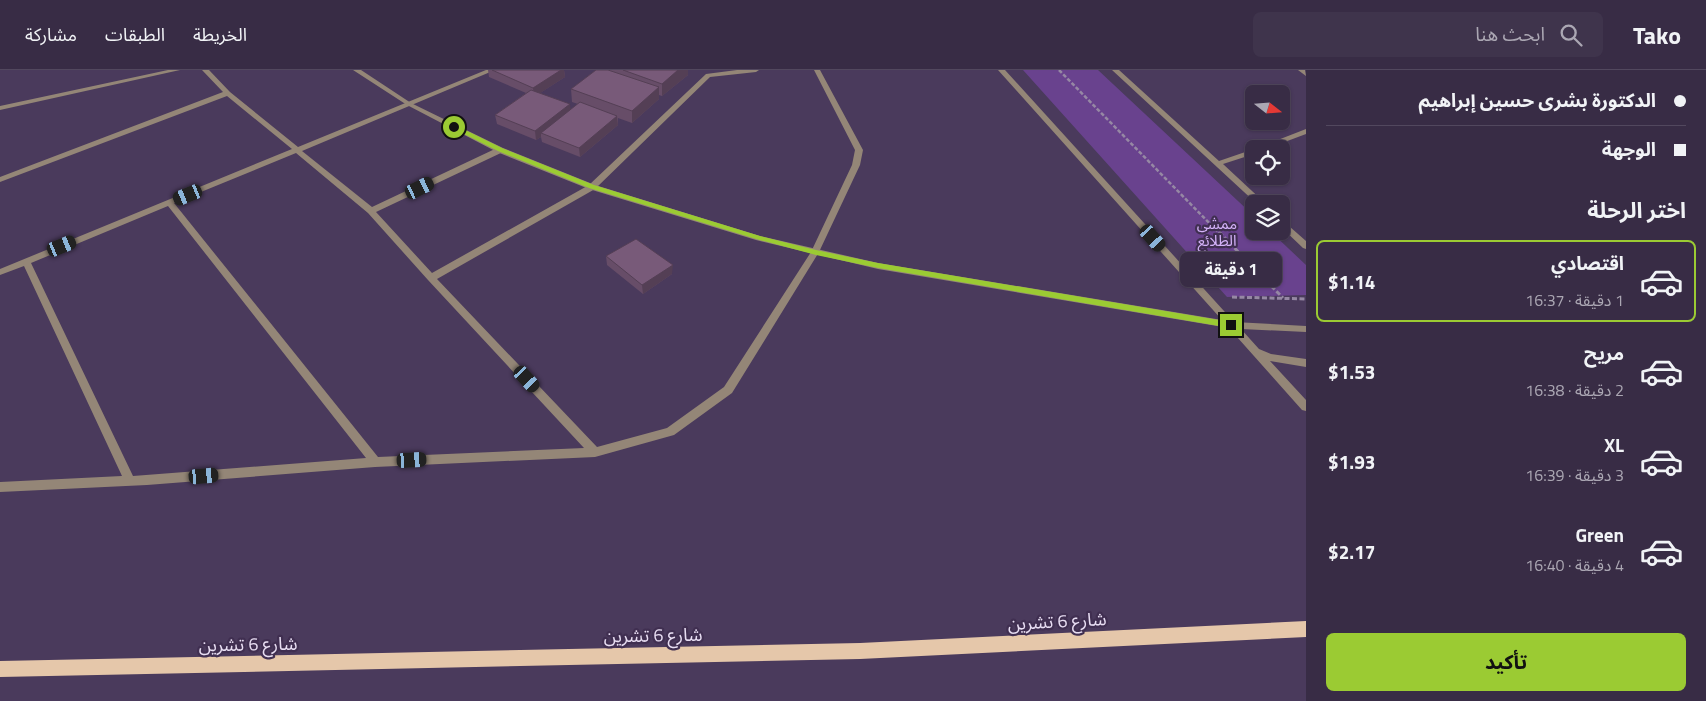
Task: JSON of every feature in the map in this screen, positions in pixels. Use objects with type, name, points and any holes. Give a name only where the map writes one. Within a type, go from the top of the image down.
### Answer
[{"type":"main road","name":"شارع 6 تشرين","points":[[0,669],[860,651],[1306,629]]},
{"type":"street","points":[[0,108],[178,70]]},
{"type":"street","points":[[205,70],[228,93],[371,212],[595,452]]},
{"type":"street","points":[[356,70],[409,104],[500,150],[592,187],[758,238],[878,266],[1231,325],[1306,329]]},
{"type":"street","points":[[0,272],[492,70]]},
{"type":"street","points":[[431,278],[592,187],[708,74],[756,70]]},
{"type":"street","points":[[0,487],[130,481],[375,462],[595,452],[670,432],[728,390],[816,252],[856,165],[859,150],[854,138],[816,70]]},
{"type":"street","points":[[1000,70],[1306,407]]},
{"type":"street","points":[[1115,70],[1253,195]]},
{"type":"street","points":[[1301,70],[1306,74]]},
{"type":"street","points":[[0,180],[228,93]]},
{"type":"street","points":[[1282,140],[1306,131]]},
{"type":"street","points":[[371,212],[500,150]]},
{"type":"street","points":[[1219,163],[1245,154]]},
{"type":"street","points":[[169,202],[375,462]]},
{"type":"street","points":[[1290,231],[1306,246]]},
{"type":"street","points":[[26,261],[130,481]]},
{"type":"street","points":[[1255,351],[1270,357],[1306,363]]},
{"type":"path","points":[[1059,70],[1283,298]]},
{"type":"path","points":[[1205,296],[1306,299]]},
{"type":"green space","name":"ممشى الطلائع","points":[[1023,70],[1098,70],[1245,208],[1245,240],[1280,240],[1306,265],[1306,295],[1227,297]]},
{"type":"building","points":[[492,70],[561,70],[533,88]]},
{"type":"building","points":[[596,70],[608,70],[659,87],[632,111],[571,89]]},
{"type":"building","points":[[623,70],[678,70],[662,84]]},
{"type":"building","points":[[531,90],[570,104],[535,131],[495,115]]},
{"type":"building","points":[[580,102],[617,116],[579,148],[541,133]]},
{"type":"building","points":[[636,239],[673,265],[642,285],[606,256]]},
{"type":"route","points":[[454,127],[500,150],[592,187],[758,238],[878,266],[1231,325]]}]
